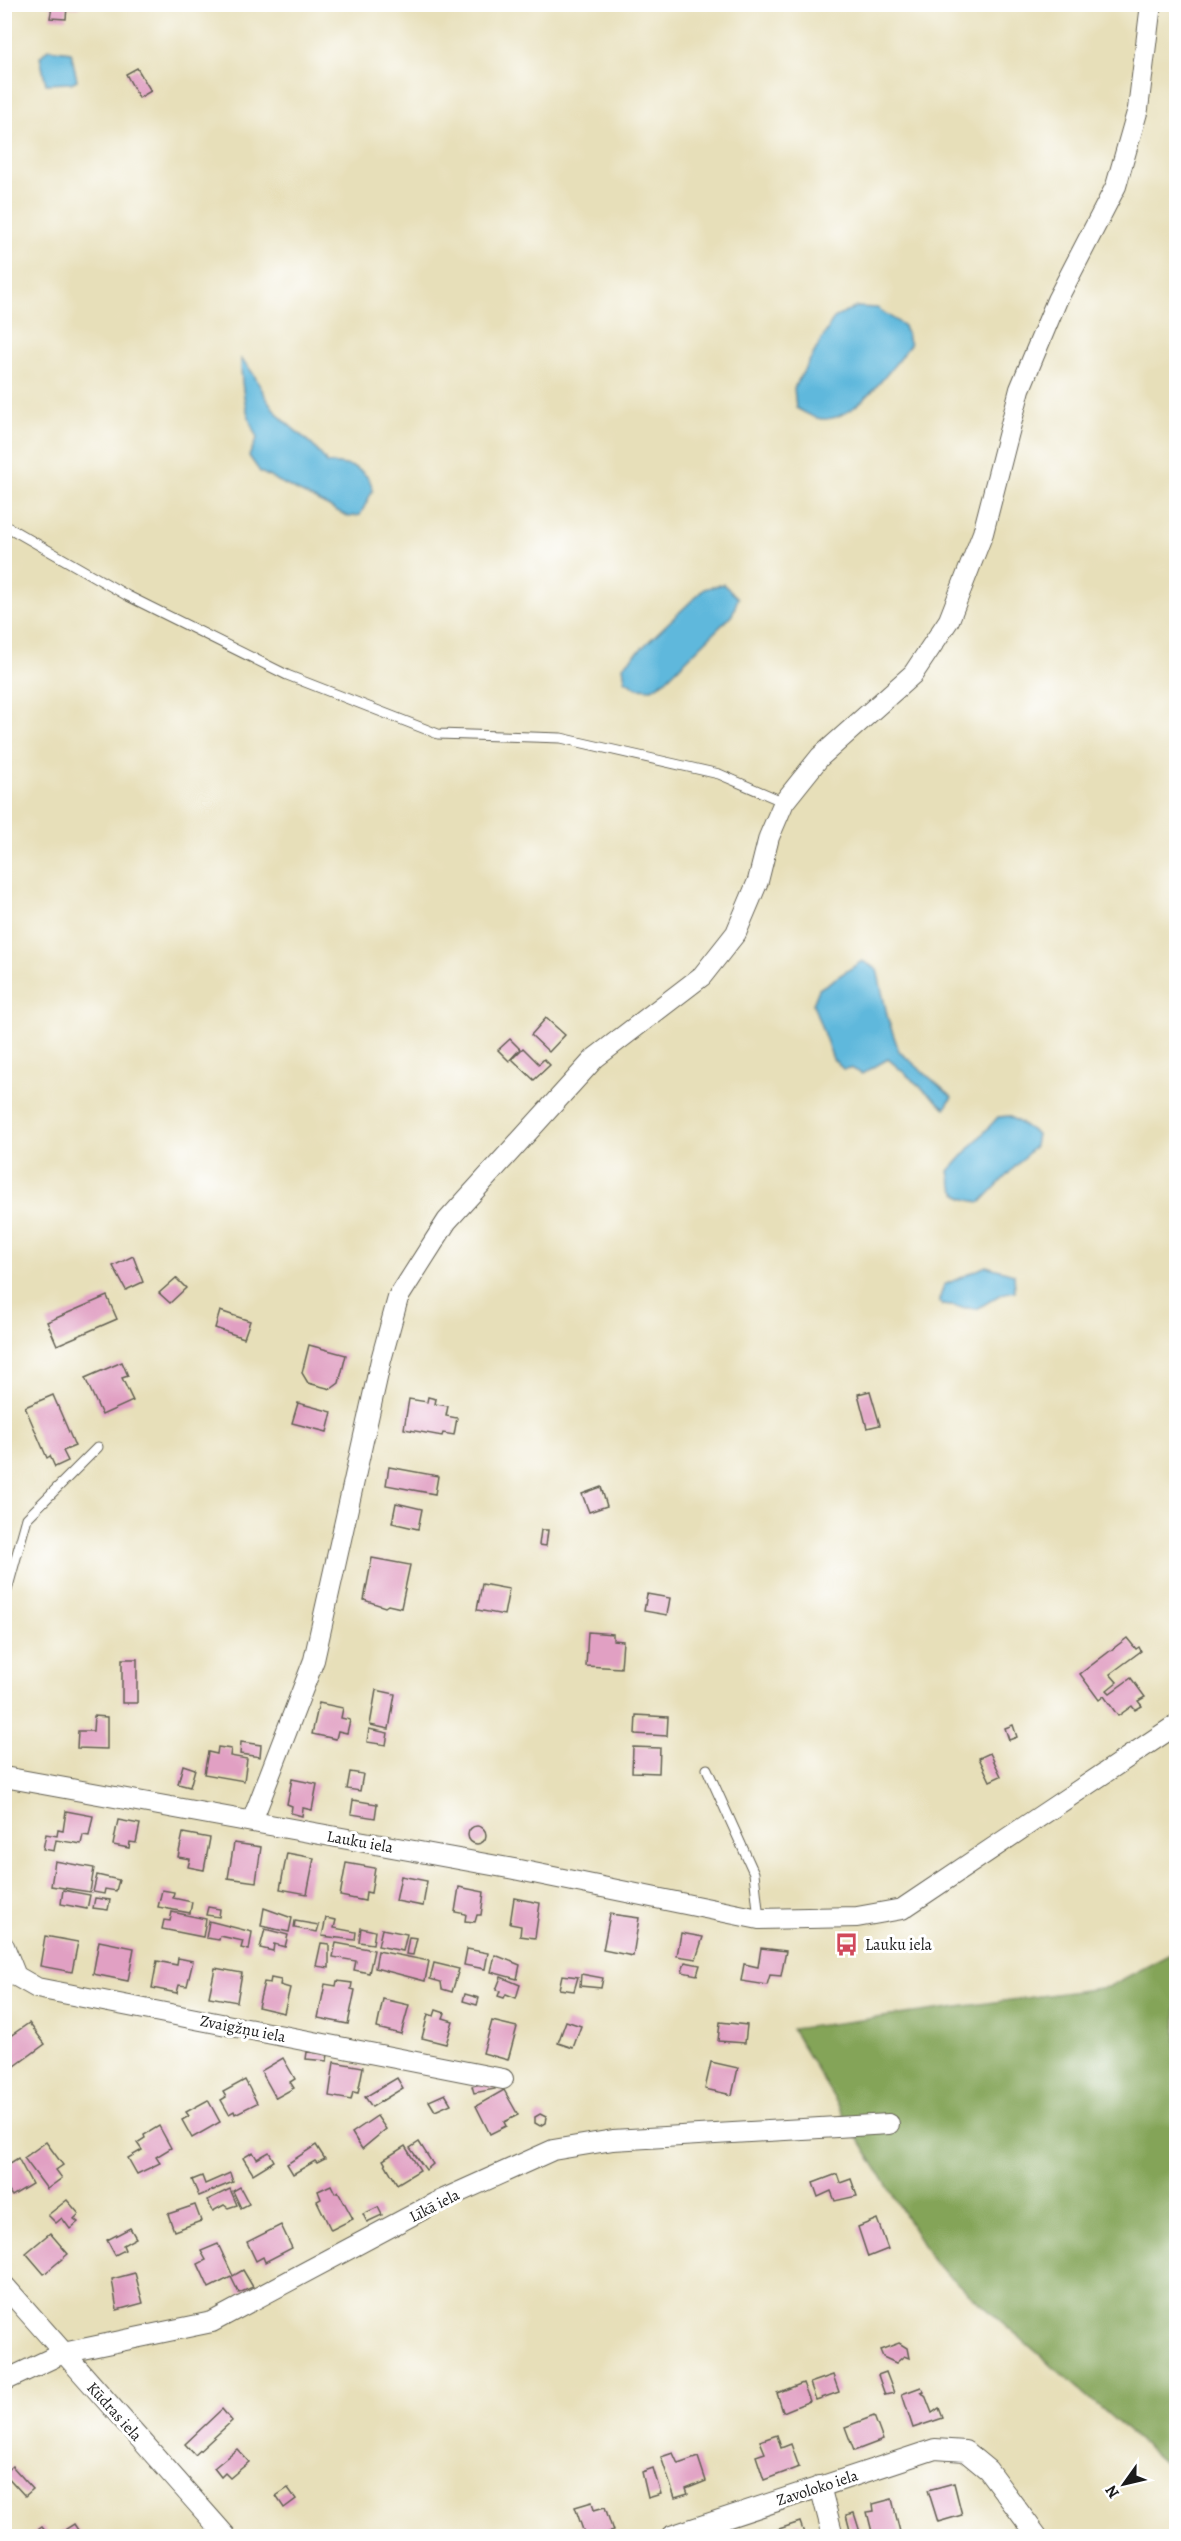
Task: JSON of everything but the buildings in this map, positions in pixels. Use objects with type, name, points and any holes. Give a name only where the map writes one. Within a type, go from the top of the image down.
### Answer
[{"type":"street","points":[[252,1821],[314,1660],[381,1360],[398,1298],[447,1221],[595,1058],[702,976],[736,933],[758,881],[769,837],[784,802],[820,757],[913,675],[950,620],[983,533],[1020,389],[1057,300],[1116,186],[1138,109],[1151,4]]},
{"type":"street","name":"Lauku iela","points":[[4,1777],[514,1869],[759,1919],[857,1917],[902,1909],[1176,1725]]},
{"type":"street","name":"Zvaigžņu iela","points":[[4,1946],[16,1976],[37,1988],[503,2079]]},
{"type":"street","name":"Līkā iela","points":[[4,2381],[63,2353],[212,2322],[435,2203],[553,2150],[613,2140],[889,2124]]},
{"type":"street","name":"Kūdras iela","points":[[4,2285],[226,2536]]},
{"type":"street","name":"Zavoloko iela","points":[[671,2536],[936,2449],[965,2451],[988,2470],[1037,2536]]},
{"type":"street","points":[[820,2486],[832,2536]]},
{"type":"lane","points":[[4,525],[128,596],[287,675],[438,734],[561,738],[719,774],[784,802]]},
{"type":"lane","points":[[4,1601],[27,1518],[98,1447]]},
{"type":"lane","points":[[707,1769],[754,1873],[759,1919]]},
{"type":"green space","points":[[1176,1951],[1176,2473],[934,2263],[792,2029],[1108,1987]]},
{"type":"water","points":[[48,49],[71,52],[77,80],[71,83],[46,84],[40,57]]},
{"type":"water","points":[[856,307],[877,308],[904,326],[910,345],[882,381],[857,405],[844,414],[831,418],[814,417],[796,408],[794,388],[834,318]]},
{"type":"water","points":[[241,359],[252,372],[277,413],[315,448],[327,463],[356,468],[367,476],[373,490],[360,515],[349,517],[260,472],[249,456],[257,438],[249,419],[245,400]]},
{"type":"water","points":[[723,584],[738,598],[732,615],[666,680],[652,689],[637,688],[625,680],[623,666],[704,589]]},
{"type":"water","points":[[862,961],[877,969],[888,1019],[899,1051],[952,1097],[945,1108],[888,1059],[862,1074],[851,1068],[843,1069],[833,1059],[813,1004],[819,989]]},
{"type":"water","points":[[1009,1116],[1037,1134],[1035,1146],[981,1202],[967,1200],[955,1190],[949,1171],[998,1117]]},
{"type":"water","points":[[986,1266],[1014,1274],[1015,1291],[1001,1294],[977,1309],[942,1305],[939,1300],[944,1285]]},
{"type":"place","name":"Lauku iela","points":[[847,1944]]}]
